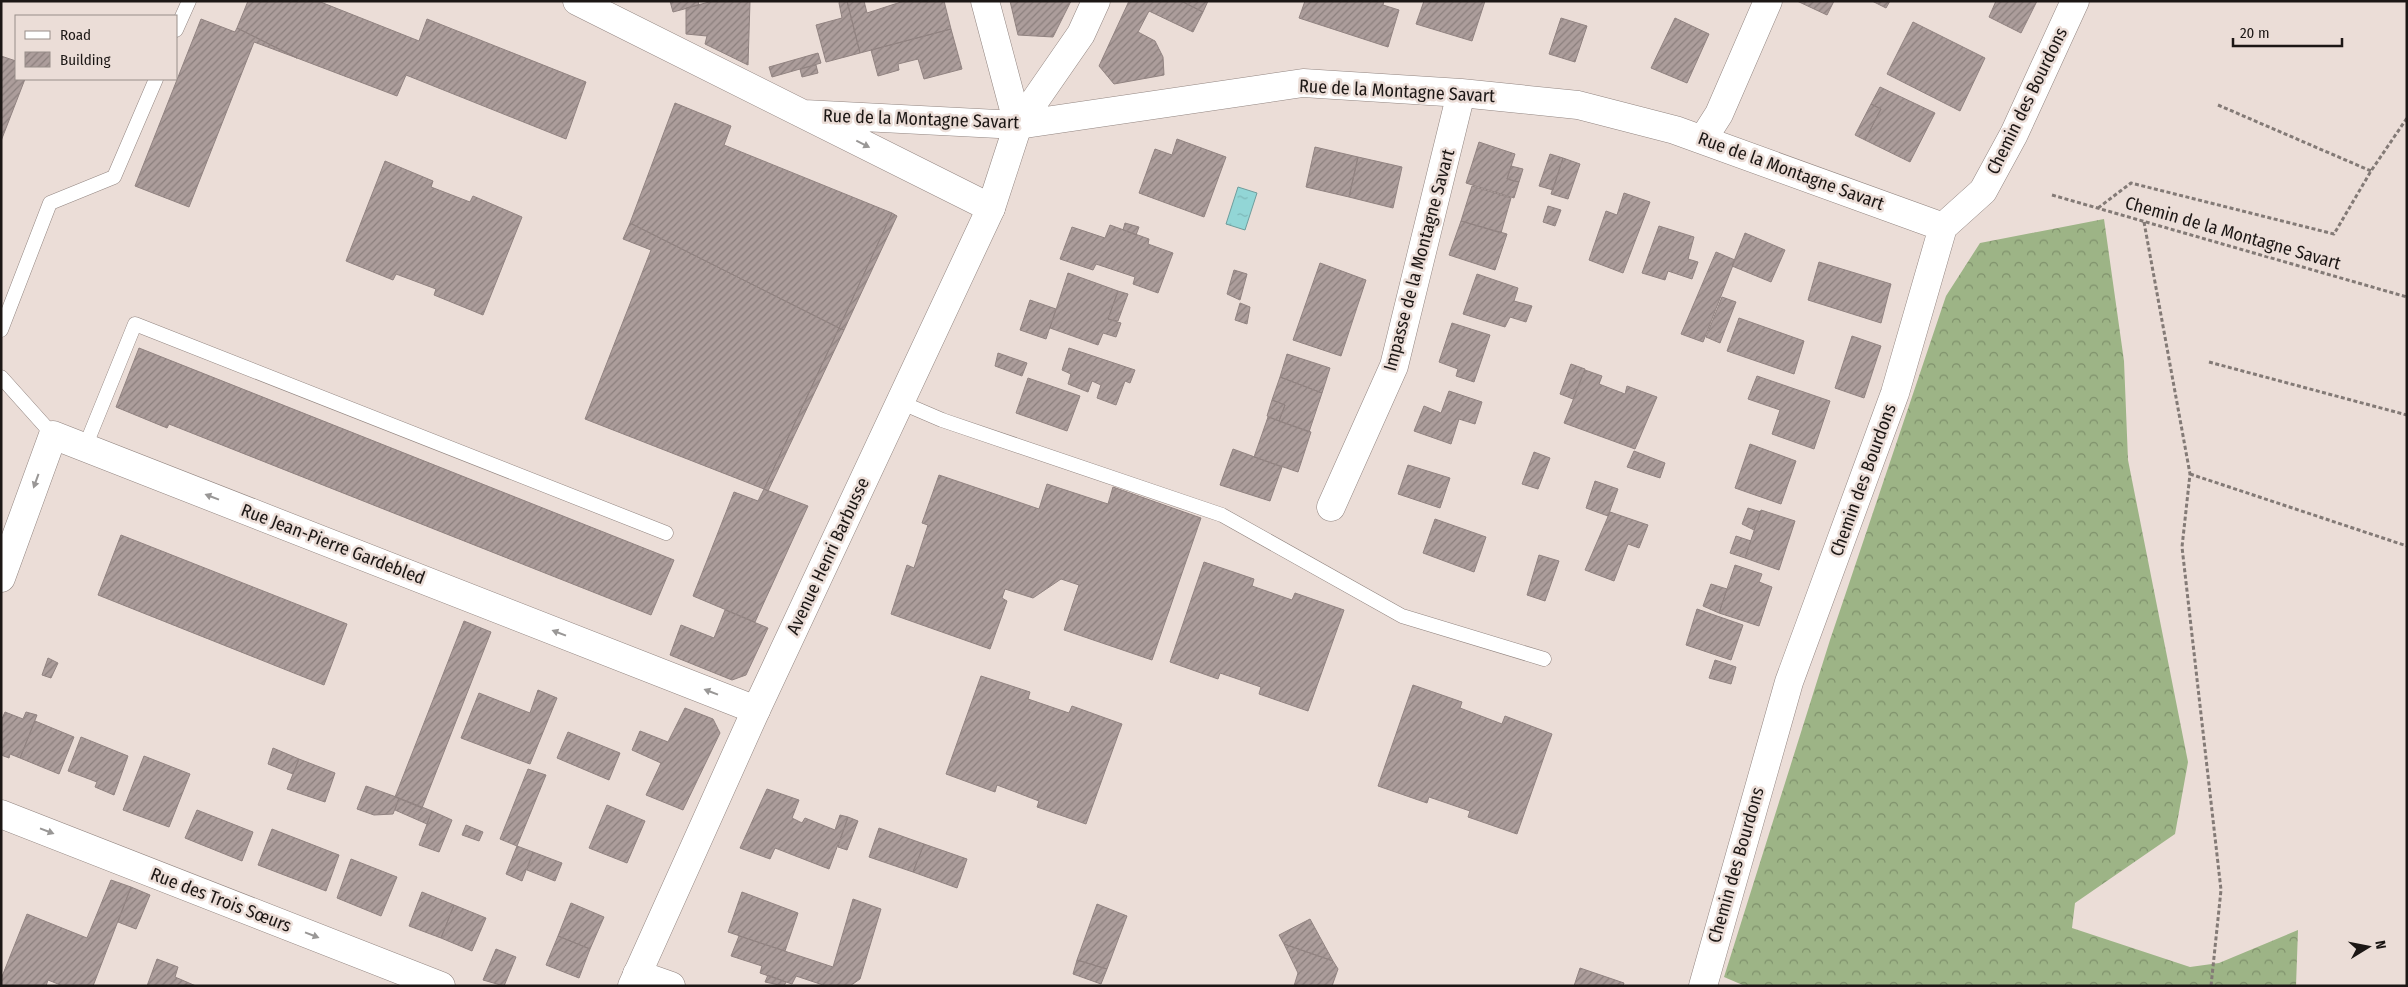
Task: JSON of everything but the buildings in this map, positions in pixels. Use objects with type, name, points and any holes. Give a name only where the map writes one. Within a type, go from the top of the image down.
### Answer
[{"type":"street","name":"Rue de la Montagne Savart","points":[[577,1],[991,208]]},
{"type":"street","points":[[985,1],[1018,124]]},
{"type":"street","name":"Avenue Henri Barbusse","points":[[634,980],[756,710],[991,208],[1018,124],[1081,34],[1096,1]]},
{"type":"street","points":[[1703,139],[1719,114],[1768,1]]},
{"type":"street","name":"Chemin des Bourdons","points":[[1702,986],[1789,682],[1895,393],[1943,227],[1983,191],[2014,134],[2075,1]]},
{"type":"street","name":"Rue de la Montagne Savart","points":[[804,114],[1018,124],[1303,83],[1461,93],[1578,105],[1703,139],[1943,227]]},
{"type":"street","name":"Impasse de la Montagne Savart","points":[[1331,506],[1394,366],[1461,93]]},
{"type":"street","points":[[1,578],[52,435]]},
{"type":"street","name":"Rue Jean-Pierre Gardebled","points":[[52,435],[756,710]]},
{"type":"street","name":"Rue des Trois Sœurs","points":[[1,814],[441,986]]},
{"type":"street","points":[[634,980],[671,986]]},
{"type":"lane","points":[[178,26],[189,1]]},
{"type":"lane","points":[[1,330],[50,203],[114,177],[156,80]]},
{"type":"lane","points":[[85,447],[135,324],[666,533]]},
{"type":"lane","points":[[1,377],[52,435]]},
{"type":"lane","points":[[900,402],[942,420],[1222,515],[1402,616],[1544,659]]},
{"type":"path","points":[[2218,104],[2371,171]]},
{"type":"path","points":[[2098,208],[2130,183],[2334,234],[2371,171],[2407,118]]},
{"type":"path","name":"Chemin de la Montagne Savart","points":[[2052,194],[2407,297]]},
{"type":"path","points":[[2144,222],[2190,474],[2182,547],[2221,890],[2211,986]]},
{"type":"path","points":[[2209,362],[2407,415]]},
{"type":"path","points":[[2190,474],[2407,546]]},
{"type":"green space","points":[[2104,219],[2124,361],[2128,460],[2188,762],[2175,834],[2075,903],[2072,928],[2190,967],[2219,963],[2298,930],[2296,986],[1745,986],[1724,977],[1830,640],[1946,296],[1980,243]]},
{"type":"water","points":[[1238,187],[1257,193],[1245,230],[1226,224]]}]
